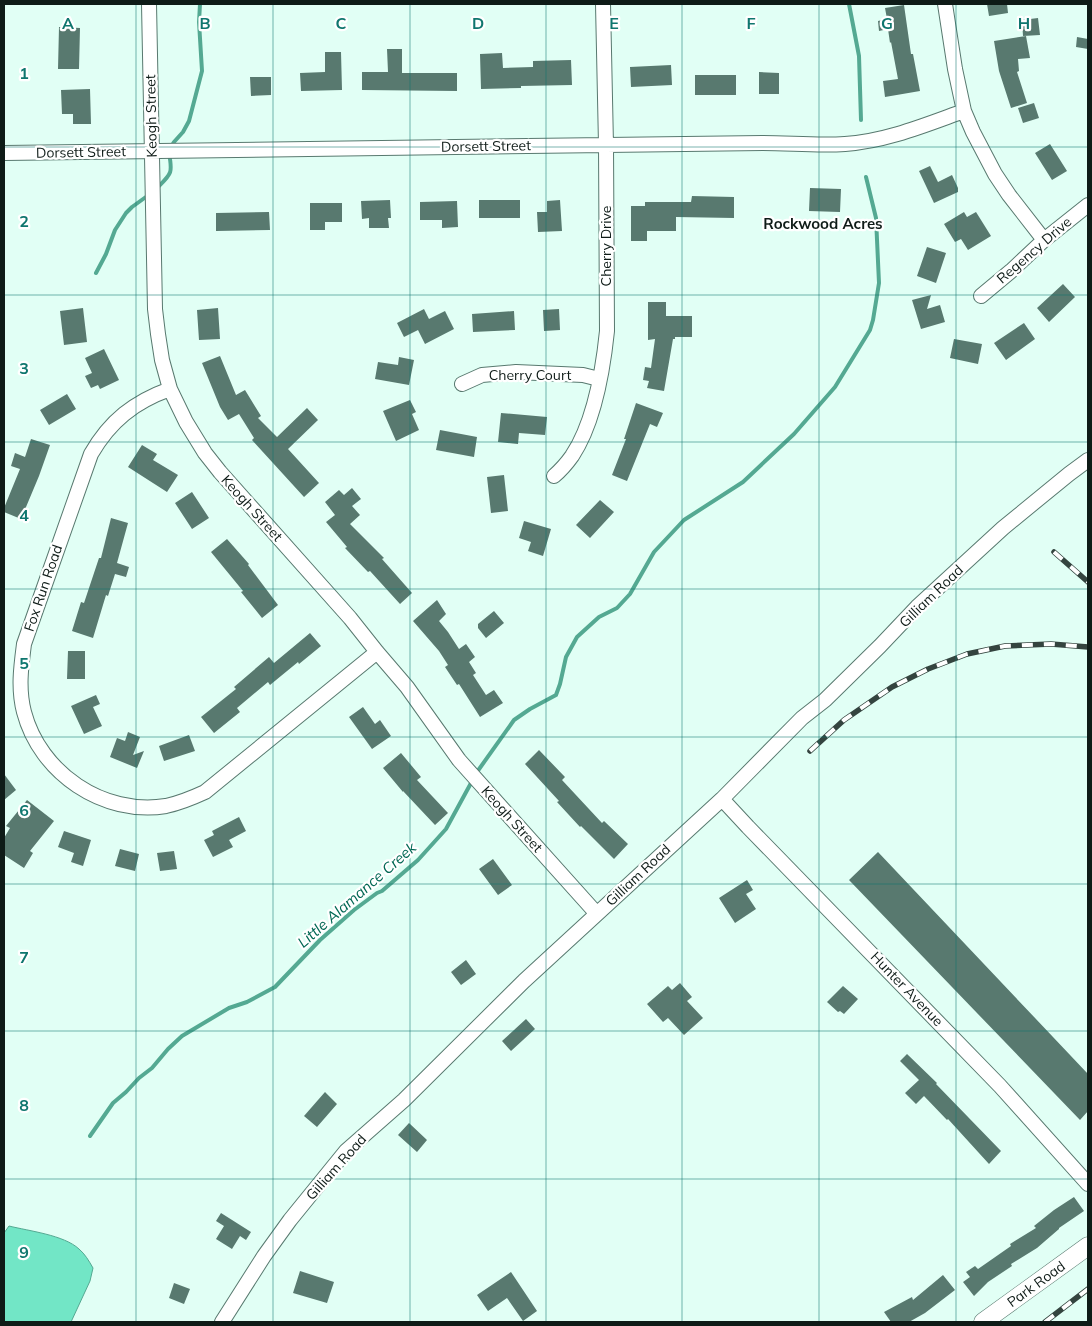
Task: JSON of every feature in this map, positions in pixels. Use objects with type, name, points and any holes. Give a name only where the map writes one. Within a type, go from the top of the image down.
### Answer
[{"type":"street","name":"Keogh Street","points":[[149,4],[155,309],[162,360],[170,389],[186,422],[205,453],[220,472],[350,618],[407,686],[459,760],[597,914]]},
{"type":"street","name":"Cherry Drive","points":[[554,476],[573,455],[583,435],[595,402],[604,358],[607,331],[603,4]]},
{"type":"street","points":[[945,4],[955,69],[964,111],[995,174],[1044,240]]},
{"type":"street","name":"Dorsett Street","points":[[4,153],[763,142],[844,144],[903,133],[964,111]]},
{"type":"street","name":"Regency Drive","points":[[981,296],[1044,240],[1088,205]]},
{"type":"street","name":"Cherry Court","points":[[462,384],[482,374],[516,372],[583,375],[599,379]]},
{"type":"street","name":"Fox Run Road","points":[[170,389],[155,394],[134,405],[105,432],[91,454],[24,644],[20,673],[20,696],[28,726],[34,740],[47,759],[63,776],[84,790],[111,802],[141,807],[164,806],[185,801],[205,792],[377,652]]},
{"type":"street","name":"Gilliam Road","points":[[222,1322],[264,1256],[290,1220],[346,1151],[404,1100],[524,981],[722,799],[802,718],[832,693],[918,607],[996,534],[1088,460]]},
{"type":"street","name":"Hunter Avenue","points":[[722,799],[1000,1086],[1088,1184]]},
{"type":"street","name":"Park Road","points":[[983,1322],[1088,1246]]},
{"type":"shaded area","points":[[9,1226],[65,1240],[79,1249],[88,1260],[93,1268],[90,1281],[71,1322],[4,1322],[4,1233]]},
{"type":"building","points":[[987,4],[1007,4],[1008,13],[989,16]]},
{"type":"building","points":[[904,5],[911,54],[913,54],[920,91],[885,97],[883,81],[898,79],[888,29],[879,31],[878,21],[887,19],[885,8]]},
{"type":"building","points":[[1038,18],[1040,35],[1023,36],[1022,20]]},
{"type":"building","points":[[59,27],[80,28],[79,69],[58,69]]},
{"type":"building","points":[[1026,36],[1030,58],[1018,59],[1019,71],[1017,72],[1027,103],[1011,108],[999,71],[994,41]]},
{"type":"building","points":[[1077,37],[1088,39],[1088,49],[1076,47]]},
{"type":"building","points":[[387,49],[402,49],[402,73],[457,73],[457,91],[362,90],[362,72],[388,72]]},
{"type":"building","points":[[325,52],[341,52],[342,90],[301,91],[300,73],[325,72]]},
{"type":"building","points":[[502,53],[503,68],[533,67],[533,61],[571,60],[572,85],[481,89],[480,54]]},
{"type":"building","points":[[671,65],[672,85],[631,87],[630,67]]},
{"type":"building","points":[[759,72],[779,73],[779,94],[759,94]]},
{"type":"building","points":[[695,75],[736,75],[736,95],[695,95]]},
{"type":"building","points":[[250,77],[271,77],[271,95],[251,96]]},
{"type":"building","points":[[90,89],[91,124],[73,124],[73,114],[62,114],[61,90]]},
{"type":"building","points":[[1034,103],[1039,118],[1023,123],[1018,108]]},
{"type":"building","points":[[1050,144],[1067,171],[1052,180],[1035,153]]},
{"type":"building","points":[[930,166],[938,182],[952,175],[958,192],[934,203],[919,171]]},
{"type":"building","points":[[810,188],[841,189],[840,212],[809,211]]},
{"type":"building","points":[[692,196],[734,197],[734,218],[676,217],[676,231],[647,231],[647,241],[631,241],[631,206],[645,206],[645,202],[691,202]]},
{"type":"building","points":[[390,200],[391,218],[388,218],[389,228],[369,228],[369,218],[362,219],[361,201]]},
{"type":"building","points":[[479,200],[520,200],[520,218],[479,218]]},
{"type":"building","points":[[560,200],[562,231],[538,232],[537,212],[547,212],[547,201]]},
{"type":"building","points":[[457,201],[458,227],[442,228],[442,220],[420,220],[420,202]]},
{"type":"building","points":[[310,203],[342,203],[342,222],[325,222],[325,230],[310,230]]},
{"type":"building","points":[[269,212],[270,230],[216,231],[216,213]]},
{"type":"building","points":[[964,212],[967,217],[976,212],[991,236],[968,250],[961,239],[955,242],[944,224]]},
{"type":"building","points":[[927,247],[946,253],[936,283],[917,276]]},
{"type":"building","points":[[1063,284],[1075,297],[1049,322],[1037,308]]},
{"type":"building","points":[[931,295],[927,309],[940,305],[945,322],[921,329],[912,300]]},
{"type":"building","points":[[648,302],[666,302],[666,316],[692,316],[692,337],[675,337],[673,339],[664,391],[647,388],[649,381],[643,380],[645,367],[651,368],[655,339],[648,340]]},
{"type":"building","points":[[83,308],[87,342],[64,345],[60,311]]},
{"type":"building","points":[[218,308],[220,339],[199,340],[197,310]]},
{"type":"building","points":[[424,309],[429,319],[445,311],[454,329],[425,344],[418,330],[404,337],[397,323]]},
{"type":"building","points":[[559,309],[560,330],[544,331],[543,310]]},
{"type":"building","points":[[514,311],[515,330],[473,332],[472,314]]},
{"type":"building","points":[[1024,323],[1035,339],[1006,360],[994,343]]},
{"type":"building","points":[[954,339],[982,344],[978,364],[950,358]]},
{"type":"building","points":[[104,349],[119,380],[100,389],[98,385],[91,388],[85,376],[92,373],[85,358]]},
{"type":"building","points":[[220,356],[236,395],[245,390],[261,416],[258,418],[277,437],[307,408],[318,420],[288,449],[319,483],[304,497],[252,440],[254,438],[239,414],[228,420],[220,407],[202,363]]},
{"type":"building","points":[[399,357],[414,360],[409,385],[375,379],[378,362],[398,365]]},
{"type":"building","points":[[67,394],[76,409],[49,425],[40,410]]},
{"type":"building","points":[[410,400],[416,412],[412,414],[419,430],[396,441],[383,411]]},
{"type":"building","points":[[636,403],[663,413],[657,427],[650,424],[627,481],[612,475],[626,439],[624,439]]},
{"type":"building","points":[[501,413],[547,417],[545,435],[519,433],[518,444],[498,442]]},
{"type":"building","points":[[440,430],[477,437],[474,457],[436,450]]},
{"type":"building","points":[[31,439],[50,445],[21,519],[4,512],[4,508],[20,469],[11,466],[15,453],[25,457]]},
{"type":"building","points":[[142,445],[157,454],[153,460],[178,475],[167,492],[128,467]]},
{"type":"building","points":[[504,475],[508,511],[491,513],[487,477]]},
{"type":"building","points":[[352,488],[361,499],[352,506],[360,515],[350,524],[384,558],[382,559],[412,593],[400,604],[370,571],[368,572],[345,548],[347,547],[326,522],[335,515],[325,502],[339,490],[344,495]]},
{"type":"building","points":[[192,492],[209,518],[192,529],[175,503]]},
{"type":"building","points":[[600,500],[614,512],[590,538],[576,525]]},
{"type":"building","points":[[111,518],[128,523],[117,563],[129,567],[126,577],[115,574],[108,596],[106,595],[93,638],[72,631],[81,602],[84,603],[99,558],[101,558]]},
{"type":"building","points":[[524,521],[551,529],[543,556],[528,551],[531,542],[519,538]]},
{"type":"building","points":[[227,539],[249,564],[278,605],[262,618],[211,552]]},
{"type":"building","points":[[437,600],[446,614],[439,621],[459,649],[466,644],[475,657],[469,662],[476,673],[473,675],[486,695],[494,690],[503,703],[480,717],[459,684],[457,685],[445,667],[448,665],[439,651],[413,621]]},
{"type":"building","points":[[494,611],[504,623],[486,638],[478,628],[478,624]]},
{"type":"building","points":[[310,633],[321,646],[270,685],[268,682],[237,708],[240,712],[214,733],[201,717],[236,689],[234,687],[269,657],[274,663]]},
{"type":"building","points":[[68,651],[85,651],[85,679],[67,679]]},
{"type":"building","points":[[96,695],[100,704],[93,707],[102,726],[84,734],[71,706]]},
{"type":"building","points":[[363,707],[375,724],[380,720],[391,736],[372,749],[349,717]]},
{"type":"building","points":[[128,732],[140,737],[133,755],[144,751],[137,768],[110,757],[117,738],[125,741]]},
{"type":"building","points":[[189,735],[195,751],[164,761],[159,746]]},
{"type":"building","points":[[539,750],[565,777],[562,780],[602,823],[604,821],[628,844],[614,859],[580,827],[525,764]]},
{"type":"building","points":[[401,753],[421,777],[417,780],[448,813],[435,825],[383,768]]},
{"type":"building","points":[[4,774],[16,790],[4,800]]},
{"type":"building","points":[[27,800],[54,821],[30,851],[33,853],[24,868],[4,855],[4,838],[10,828],[6,826]]},
{"type":"building","points":[[239,817],[246,831],[229,840],[233,847],[213,857],[204,840],[214,835],[212,831]]},
{"type":"building","points":[[64,831],[91,840],[83,866],[71,862],[74,853],[58,847]]},
{"type":"building","points":[[120,849],[139,854],[135,871],[115,866]]},
{"type":"building","points":[[174,851],[177,869],[160,871],[157,853]]},
{"type":"building","points":[[878,852],[1088,1074],[1088,1111],[1080,1120],[849,880]]},
{"type":"building","points":[[493,859],[512,885],[498,895],[479,869]]},
{"type":"building","points":[[747,880],[753,890],[746,894],[756,909],[735,923],[719,898]]},
{"type":"building","points":[[466,960],[476,974],[461,985],[451,972]]},
{"type":"building","points":[[680,983],[692,997],[687,1001],[703,1018],[684,1035],[668,1018],[663,1022],[647,1004],[668,986],[672,990]]},
{"type":"building","points":[[843,986],[858,999],[844,1014],[840,1011],[838,1012],[827,1002]]},
{"type":"building","points":[[526,1019],[535,1029],[511,1051],[502,1041]]},
{"type":"building","points":[[907,1054],[1001,1151],[989,1164],[924,1096],[916,1104],[905,1093],[919,1080],[900,1061]]},
{"type":"building","points":[[325,1092],[337,1104],[317,1127],[304,1116]]},
{"type":"building","points":[[409,1123],[427,1140],[417,1152],[398,1135]]},
{"type":"building","points":[[1074,1197],[1084,1211],[1059,1228],[1037,1248],[1011,1264],[1012,1266],[988,1282],[974,1296],[963,1282],[970,1277],[966,1272],[975,1266],[978,1269],[1011,1246],[1010,1244],[1036,1228],[1034,1226]]},
{"type":"building","points":[[221,1213],[251,1232],[246,1240],[240,1236],[232,1249],[216,1239],[224,1226],[216,1221]]},
{"type":"building","points":[[300,1271],[334,1282],[327,1303],[293,1293]]},
{"type":"building","points":[[511,1272],[537,1311],[523,1321],[507,1298],[488,1311],[477,1295]]},
{"type":"building","points":[[943,1275],[955,1290],[925,1313],[909,1322],[891,1322],[884,1312],[912,1297],[913,1300]]},
{"type":"building","points":[[174,1283],[190,1289],[184,1304],[169,1298]]},
{"type":"waterway","points":[[171,147],[189,121],[202,71],[199,22],[200,4]]},
{"type":"waterway","name":"Little Alamance Creek","points":[[849,4],[859,56],[861,120]]},
{"type":"waterway","points":[[157,188],[170,173],[169,153]]},
{"type":"waterway","name":"Little Alamance Creek","points":[[90,1136],[113,1103],[152,1068],[182,1036],[229,1008],[247,1002],[275,987],[320,940],[354,910],[382,891],[418,860],[446,829],[477,772],[514,720],[556,695],[566,657],[577,637],[599,617],[617,608],[630,594],[654,552],[684,520],[743,482],[794,434],[835,387],[870,330],[879,283],[876,218],[866,177]]},
{"type":"waterway","points":[[96,273],[115,230],[126,213],[150,194]]},
{"type":"railway","points":[[1054,552],[1088,582]]},
{"type":"railway","points":[[810,751],[844,720],[892,687],[928,669],[967,654],[1005,646],[1051,644],[1088,647]]},
{"type":"railway","points":[[1045,1322],[1088,1289]]},
{"type":"district","name":"Rockwood Acres","points":[[823,224]]}]
